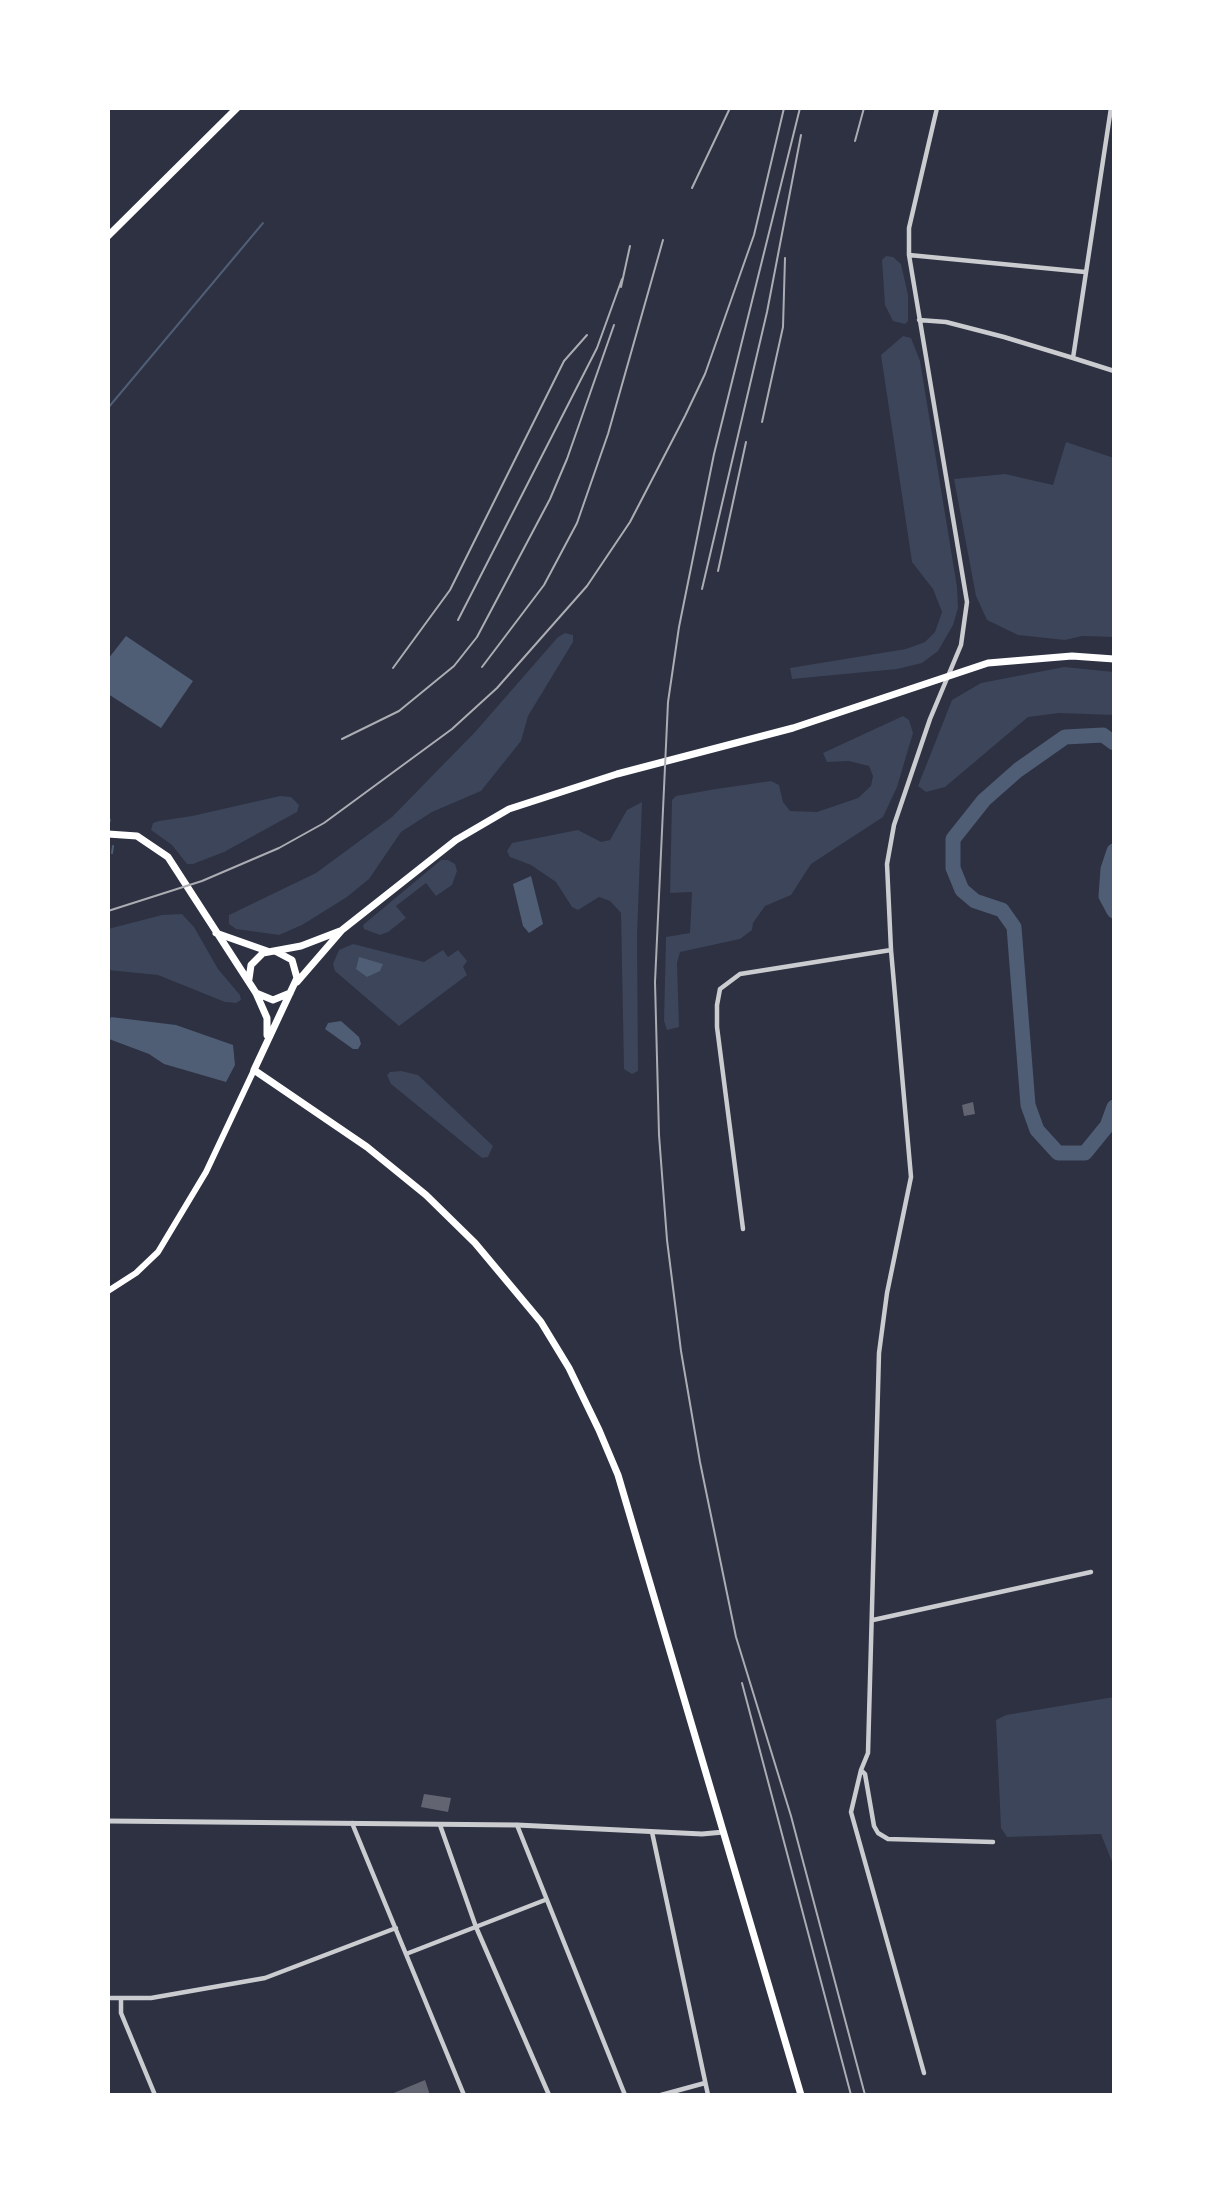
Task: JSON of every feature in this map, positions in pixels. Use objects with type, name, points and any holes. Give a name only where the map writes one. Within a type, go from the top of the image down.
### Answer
[{"type":"main road","points":[[108,236],[237,108]]},
{"type":"main road","points":[[256,993],[267,999],[279,999],[295,986],[342,930],[456,840],[501,814],[557,791],[794,728],[988,663],[1032,658],[1086,656],[1114,659]]},
{"type":"main road","points":[[108,834],[137,836],[168,857],[256,993],[267,1018],[266,1040]]},
{"type":"main road","points":[[250,982],[251,965],[258,956],[301,946],[342,930]]},
{"type":"main road","points":[[108,1291],[145,1266],[176,1224],[206,1172],[266,1040],[295,986],[297,972],[292,960],[216,933]]},
{"type":"main road","points":[[254,1070],[367,1147],[426,1195],[475,1243],[541,1322],[569,1368],[618,1475],[801,2095]]},
{"type":"street","points":[[924,2073],[851,1812],[861,1770],[868,1753],[879,1353],[887,1293],[911,1177],[891,950],[887,864],[894,825],[930,719],[961,645],[967,602],[909,255],[909,228],[937,108]]},
{"type":"street","points":[[1073,358],[1084,272],[1111,108]]},
{"type":"street","points":[[909,255],[1084,272]]},
{"type":"street","points":[[919,320],[946,322],[1004,337],[1114,371]]},
{"type":"street","points":[[743,1229],[717,1027],[720,989],[740,974],[891,950]]},
{"type":"street","points":[[873,1620],[1091,1572]]},
{"type":"street","points":[[861,1770],[865,1774],[874,1826],[878,1833],[888,1839],[993,1842]]},
{"type":"street","points":[[108,1821],[517,1825],[652,1832],[724,1832]]},
{"type":"street","points":[[352,1823],[464,2095]]},
{"type":"street","points":[[440,1824],[476,1927],[549,2095]]},
{"type":"street","points":[[517,1825],[545,1900],[625,2095]]},
{"type":"street","points":[[652,1832],[708,2095]]},
{"type":"street","points":[[406,1954],[545,1900]]},
{"type":"street","points":[[108,1998],[151,1998],[265,1977],[396,1928]]},
{"type":"street","points":[[121,1999],[121,2013],[155,2095]]},
{"type":"street","points":[[661,2095],[705,2083]]},
{"type":"shaded area","points":[[886,256],[893,257],[901,264],[908,295],[908,321],[905,324],[893,321],[885,305],[882,260]]},
{"type":"shaded area","points":[[903,336],[911,338],[920,361],[957,587],[958,608],[953,625],[938,651],[922,663],[897,669],[792,679],[790,668],[906,649],[925,642],[935,632],[942,612],[933,589],[912,562],[881,355]]},
{"type":"shaded area","points":[[1066,442],[1114,458],[1114,637],[1082,636],[1065,640],[1018,635],[987,620],[976,596],[954,479],[1005,474],[1053,485]]},
{"type":"shaded area","points":[[565,633],[573,635],[573,642],[528,716],[521,741],[481,791],[432,812],[401,832],[369,879],[347,897],[302,925],[279,935],[236,929],[229,924],[229,915],[316,873],[392,817],[476,731],[558,637]]},
{"type":"shaded area","points":[[126,636],[193,681],[161,728],[108,694],[108,659]]},
{"type":"shaded area","points":[[1064,667],[1114,672],[1114,715],[1059,713],[1028,717],[945,787],[926,792],[918,786],[952,700],[981,683]]},
{"type":"shaded area","points":[[903,716],[909,720],[913,733],[897,787],[883,817],[811,864],[791,895],[765,906],[753,923],[752,930],[740,939],[680,952],[677,963],[679,1027],[667,1030],[664,1021],[666,937],[690,933],[692,892],[670,893],[672,800],[676,796],[771,781],[779,785],[783,802],[790,811],[817,812],[858,798],[871,786],[873,776],[869,766],[849,761],[827,762],[823,753]]},
{"type":"shaded area","points":[[280,796],[291,797],[299,805],[297,812],[224,852],[193,864],[187,864],[172,845],[151,830],[153,823],[159,821]]},
{"type":"shaded area","points":[[642,802],[637,936],[638,1071],[632,1074],[624,1069],[621,913],[610,901],[599,897],[578,910],[572,907],[556,882],[531,865],[510,857],[507,851],[512,843],[578,830],[601,842],[610,840],[627,810]]},
{"type":"shaded area","points":[[441,860],[448,860],[455,864],[457,871],[452,885],[436,896],[426,883],[396,906],[406,918],[388,932],[380,935],[364,929],[363,925]]},
{"type":"shaded area","points":[[531,876],[543,924],[529,933],[523,926],[513,884]]},
{"type":"shaded area","points":[[182,914],[194,927],[218,969],[240,995],[241,1000],[236,1003],[225,1002],[158,975],[108,970],[108,929],[162,915]]},
{"type":"shaded area","points":[[353,944],[424,962],[443,950],[448,957],[458,950],[467,961],[463,967],[467,975],[399,1026],[335,971],[333,964],[339,950]]},
{"type":"shaded area","points":[[359,957],[383,964],[380,971],[367,977],[356,969]]},
{"type":"shaded area","points":[[111,1017],[176,1025],[233,1045],[235,1065],[226,1082],[164,1064],[149,1054],[109,1039],[108,1024]]},
{"type":"shaded area","points":[[341,1021],[359,1037],[361,1044],[358,1049],[353,1049],[325,1029],[328,1023]]},
{"type":"shaded area","points":[[401,1071],[418,1075],[493,1146],[488,1157],[482,1158],[391,1084],[387,1075],[390,1072]]},
{"type":"shaded area","points":[[1114,1697],[1114,1867],[1101,1834],[1007,1837],[1001,1828],[996,1720],[1006,1715]]},
{"type":"building","points":[[973,1102],[975,1114],[964,1116],[962,1105]]},
{"type":"building","points":[[424,1794],[451,1798],[448,1812],[421,1807]]},
{"type":"building","points":[[425,2080],[430,2095],[389,2095]]},
{"type":"waterway","points":[[108,408],[263,223]]},
{"type":"waterway","points":[[1114,743],[1103,735],[1065,737],[1018,770],[984,800],[953,839],[953,868],[962,890],[975,901],[1002,910],[1014,927],[1028,1105],[1037,1130],[1058,1153],[1085,1153],[1107,1126],[1114,1107]]},
{"type":"waterway","points":[[108,814],[110,821]]},
{"type":"waterway","points":[[112,853],[113,846]]},
{"type":"waterway","points":[[1114,851],[1108,869],[1106,896],[1114,911]]},
{"type":"railway","points":[[692,188],[730,108]]},
{"type":"railway","points":[[108,911],[202,881],[279,848],[324,823],[452,729],[497,688],[587,586],[630,522],[705,374],[754,235],[784,108]]},
{"type":"railway","points":[[800,108],[714,454],[679,627],[668,702],[655,982],[659,1135],[667,1240],[681,1351],[700,1462],[736,1637],[791,1816],[865,2095]]},
{"type":"railway","points":[[855,141],[864,108]]},
{"type":"railway","points":[[702,589],[767,312],[801,135]]},
{"type":"railway","points":[[482,667],[544,585],[577,523],[608,434],[663,240]]},
{"type":"railway","points":[[621,287],[630,246]]},
{"type":"railway","points":[[762,422],[783,327],[785,258]]},
{"type":"railway","points":[[458,620],[597,348],[622,279]]},
{"type":"railway","points":[[342,739],[399,711],[454,666],[477,637],[550,499],[567,459],[614,325]]},
{"type":"railway","points":[[393,668],[450,590],[564,361],[587,335]]},
{"type":"railway","points":[[718,571],[746,442]]},
{"type":"railway","points":[[742,1683],[851,2095]]}]
